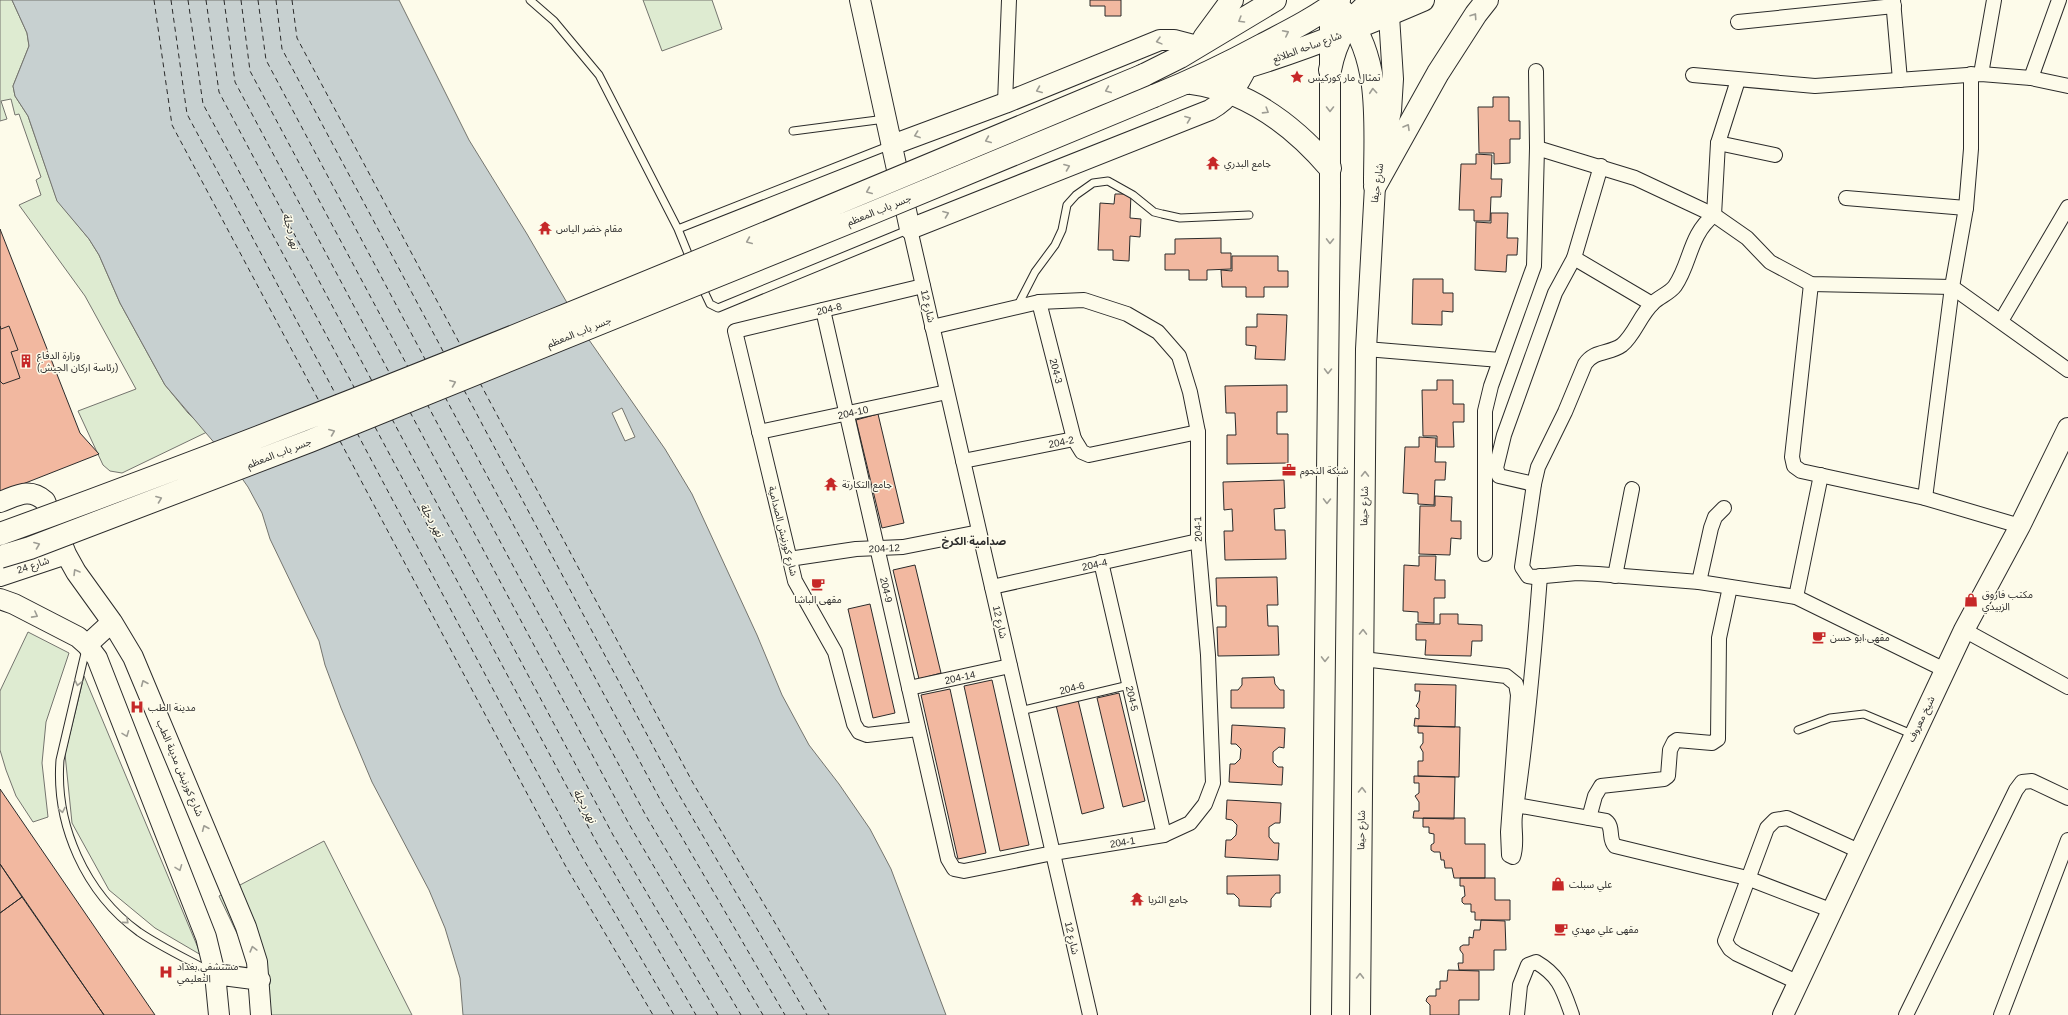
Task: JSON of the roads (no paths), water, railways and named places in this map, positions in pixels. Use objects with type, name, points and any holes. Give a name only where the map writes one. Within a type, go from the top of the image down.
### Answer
[{"type":"main road","points":[[1197,46],[1232,0]]},
{"type":"main road","points":[[1197,46],[1275,0]]},
{"type":"main road","points":[[1330,70],[1335,47],[1344,31],[1373,0]]},
{"type":"main road","points":[[1375,186],[1438,74],[1486,0]]},
{"type":"main road","points":[[1249,59],[1333,2],[1344,31],[1368,59],[1373,85],[1375,114],[1375,186]]},
{"type":"main road","name":"شارع ساحه الطلائع","points":[[1249,59],[1344,31],[1401,4]]},
{"type":"main road","name":"جسر باب المعظم","points":[[0,534],[124,489],[323,412],[659,277],[1144,75],[1197,46]]},
{"type":"main road","name":"جسر باب المعظم","points":[[0,557],[30,548],[317,438],[872,213],[1154,96],[1249,59]]},
{"type":"main road","points":[[1187,83],[1208,86],[1231,94],[1263,109],[1287,125],[1310,144],[1330,168]]},
{"type":"street","points":[[860,0],[910,229],[1210,110],[1231,94],[1249,59]]},
{"type":"street","points":[[1005,103],[1009,0]]},
{"type":"street","points":[[1925,498],[1952,287],[1966,208],[1976,74],[1994,0]]},
{"type":"street","points":[[2031,78],[2059,0]]},
{"type":"street","points":[[1738,22],[1894,3],[1900,80]]},
{"type":"street","name":"شارع حيفا","points":[[1360,1015],[1366,349],[1375,186],[1391,111],[1401,4]]},
{"type":"street","points":[[892,145],[1005,103],[1160,40],[1174,40],[1197,46]]},
{"type":"street","points":[[1321,1015],[1330,70]]},
{"type":"street","points":[[1485,554],[1485,411],[1491,386],[1534,266],[1537,148],[1536,71]]},
{"type":"street","points":[[1693,75],[1803,86],[1976,74],[2031,78],[2068,86]]},
{"type":"street","points":[[1738,80],[1718,143],[1714,215],[1708,220],[1696,236],[1674,288],[1652,304],[1620,346],[1589,358],[1565,412],[1544,452],[1534,484],[1522,567],[1528,576],[1578,573],[1699,582],[1796,597],[1945,670]]},
{"type":"street","points":[[1718,143],[1775,155]]},
{"type":"street","points":[[1537,148],[1602,166],[1635,178],[1714,215],[1747,238],[1770,262],[1811,284],[1952,287],[2068,370]]},
{"type":"street","points":[[1534,484],[1499,476],[1496,468],[1504,435],[1543,324],[1555,293],[1574,258],[1602,166]]},
{"type":"street","points":[[1846,198],[1966,208]]},
{"type":"street","points":[[2001,321],[2068,207]]},
{"type":"street","name":"شارع 12","points":[[910,229],[1090,1015]]},
{"type":"street","points":[[1574,258],[1652,304]]},
{"type":"street","points":[[1811,284],[1792,458],[1794,466],[1801,471],[1925,498],[2020,526]]},
{"type":"street","name":"204-8","points":[[735,331],[923,286]]},
{"type":"street","name":"204-1","points":[[932,327],[1040,302],[1084,300],[1127,314],[1158,332],[1179,356],[1190,392],[1198,432],[1198,541],[1208,655],[1213,783],[1205,804],[1190,823],[1164,835],[1053,853],[964,871],[954,869]]},
{"type":"street","name":"204-3","points":[[1040,302],[1074,439]]},
{"type":"street","name":"204-9","points":[[823,310],[948,859],[954,869]]},
{"type":"street","name":"شارع كورنيش الصدامية","points":[[735,331],[795,581],[835,652],[854,724],[859,732],[867,735],[918,729]]},
{"type":"street","points":[[1366,349],[1500,360]]},
{"type":"street","name":"204-10","points":[[759,432],[947,392]]},
{"type":"street","name":"شیخ معروف","points":[[1783,1015],[1797,982],[1833,911],[1859,851],[1964,630],[2020,526],[2068,428]]},
{"type":"street","name":"204-2","points":[[963,461],[1074,439],[1082,452],[1089,455],[1198,432]]},
{"type":"street","points":[[1796,597],[1821,475]]},
{"type":"street","points":[[1615,576],[1632,489]]},
{"type":"street","name":"شارع كورنيش مدينة الطب","points":[[0,502],[21,494],[30,493],[38,495],[45,501],[66,554],[85,586],[112,622],[133,657],[246,927],[257,962],[260,980],[261,1015]]},
{"type":"street","points":[[1699,582],[1711,528],[1715,517],[1724,508]]},
{"type":"street","name":"204-12","points":[[789,559],[856,549],[878,550],[903,547],[979,532]]},
{"type":"street","name":"204-4","points":[[992,587],[1198,541]]},
{"type":"street","name":"شارع 24","points":[[0,576],[66,554]]},
{"type":"street","name":"204-5","points":[[1101,562],[1164,835]]},
{"type":"street","points":[[1363,659],[1506,676],[1516,684],[1518,695],[1508,832],[1509,855],[1512,857],[1515,847],[1514,821],[1532,678],[1540,576]]},
{"type":"street","points":[[1589,818],[1595,796],[1601,786],[1664,779],[1668,776],[1670,750],[1674,742],[1677,740],[1712,743],[1718,739],[1720,713],[1717,698],[1718,646],[1730,587]]},
{"type":"street","points":[[0,599],[14,604],[68,632],[87,645],[100,666],[200,922],[211,955],[215,974],[219,1015]]},
{"type":"street","points":[[87,645],[112,622]]},
{"type":"street","points":[[1964,630],[2067,684]]},
{"type":"street","name":"204-14","points":[[909,688],[1010,666]]},
{"type":"street","points":[[1906,1015],[2016,790],[2022,782],[2032,781],[2068,798]]},
{"type":"street","points":[[1516,805],[1609,822],[1612,842],[1616,846],[1747,878],[1833,911]]},
{"type":"street","points":[[1797,982],[1737,954],[1730,949],[1725,941],[1747,878],[1767,828],[1774,820],[1787,818],[1859,851]]},
{"type":"street","points":[[2002,1015],[2068,840]]},
{"type":"street","points":[[1517,1015],[1520,985],[1528,965],[1536,962],[1550,970],[1558,982],[1572,1015]]},
{"type":"street","points":[[215,974],[260,980]]},
{"type":"lane","points":[[530,0],[554,21],[599,75],[678,229],[708,301],[712,306],[718,308],[910,229]]},
{"type":"lane","points":[[794,131],[886,119]]},
{"type":"lane","points":[[678,229],[892,145]]},
{"type":"lane","points":[[1017,307],[1035,272],[1055,245],[1062,230],[1067,205],[1076,195],[1093,183],[1108,181],[1133,195],[1154,212],[1180,218],[1249,215]]},
{"type":"lane","points":[[87,645],[60,760],[59,771],[62,810],[71,842],[95,886],[127,923],[154,941],[215,974]]},
{"type":"lane","name":"204-6","points":[[1020,711],[1129,684]]},
{"type":"lane","points":[[1798,730],[1830,718],[1864,714],[1914,735]]},
{"type":"water","name":"نهر دجلة","points":[[12,0],[399,0],[469,140],[527,234],[587,337],[665,449],[692,494],[757,635],[782,695],[809,745],[839,784],[870,829],[891,869],[946,1015],[463,1015],[460,978],[445,928],[429,890],[372,782],[341,708],[325,665],[319,641],[270,539],[262,513],[248,487],[229,460],[165,385],[120,303],[99,255],[89,239],[57,201],[28,116],[15,96],[13,86],[29,46],[27,33]]},
{"type":"place","name":"تمثال مار كوركيس","points":[[1297,77]]},
{"type":"place","name":"جامع البدري","points":[[1213,163]]},
{"type":"place","name":"مقام خضر الياس","points":[[545,228]]},
{"type":"place","name":"وزارة الدفاع (رئاسة اركان الجيش)","points":[[26,361]]},
{"type":"place","name":"شبكة النجوم","points":[[1289,470]]},
{"type":"place","name":"جامع التكارتة","points":[[831,484]]},
{"type":"place","name":"مقهى الباشا","points":[[818,584]]},
{"type":"place","name":"مكتب فاروق الزبيدي","points":[[1971,600]]},
{"type":"place","name":"مقهى ابو حسن","points":[[1819,637]]},
{"type":"place","name":"مدينة الطب","points":[[137,707]]},
{"type":"place","name":"علي سبلت","points":[[1558,884]]},
{"type":"place","name":"جامع الثريا","points":[[1137,899]]},
{"type":"place","name":"مقهى علي مهدي","points":[[1561,929]]},
{"type":"place","name":"مستشفى بغداد التعليمي","points":[[166,972]]},
{"type":"district","name":"صدامية الكرخ","points":[[974,541]]}]
